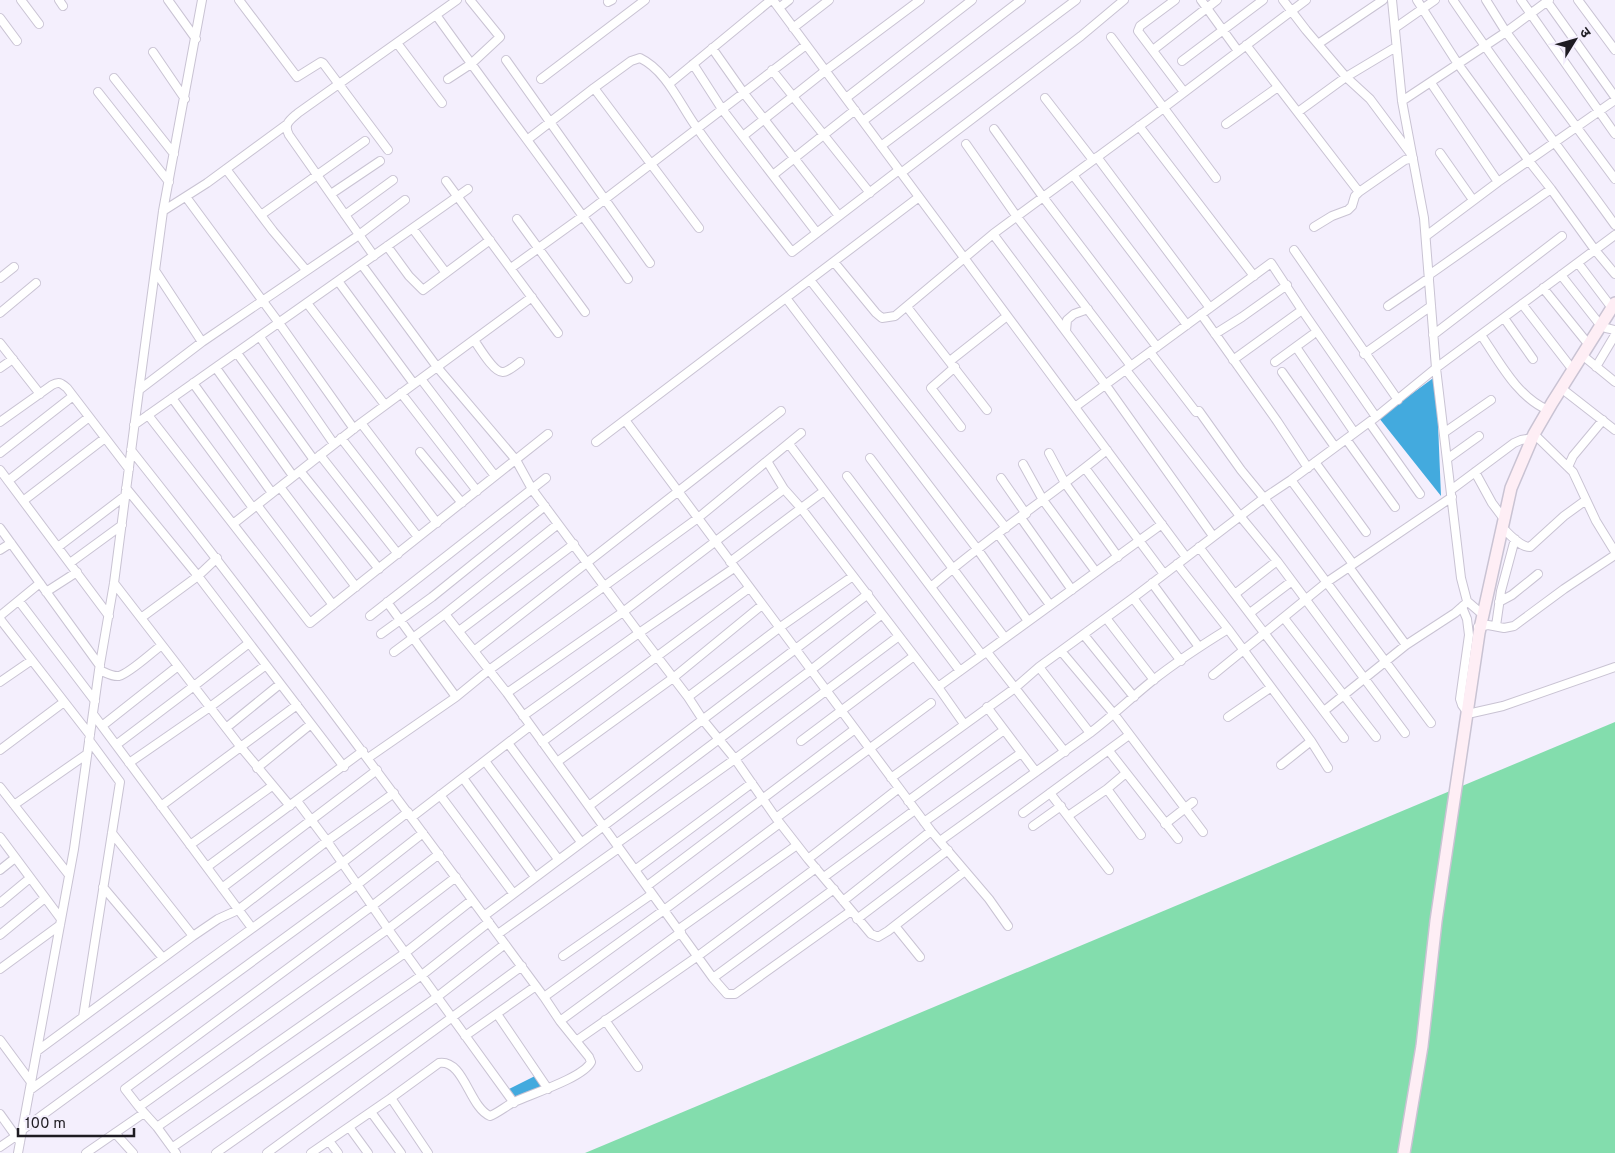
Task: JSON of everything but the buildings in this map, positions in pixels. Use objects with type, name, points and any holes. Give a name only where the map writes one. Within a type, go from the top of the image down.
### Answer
[{"type":"street","points":[[21,0],[39,24]]},
{"type":"street","points":[[168,0],[196,38]]},
{"type":"street","points":[[239,0],[297,77],[320,62],[323,63],[388,150]]},
{"type":"street","points":[[163,211],[226,169],[286,125],[298,112],[457,0]]},
{"type":"street","points":[[448,79],[471,64],[500,37],[470,0]]},
{"type":"street","points":[[541,79],[645,0]]},
{"type":"street","points":[[669,84],[772,0],[1186,556]]},
{"type":"street","points":[[778,8],[789,0]]},
{"type":"street","points":[[793,28],[829,0]]},
{"type":"street","points":[[743,136],[825,71],[920,0]]},
{"type":"street","points":[[846,98],[972,0]]},
{"type":"street","points":[[863,121],[1020,0]]},
{"type":"street","points":[[881,146],[1076,0]]},
{"type":"street","points":[[527,140],[631,61],[640,58],[648,62],[669,84],[697,128],[792,252],[1081,36],[1124,0]]},
{"type":"street","points":[[1174,0],[1138,29],[1138,31],[1184,92]]},
{"type":"street","points":[[1201,0],[1238,51]]},
{"type":"street","points":[[1153,50],[1217,0]]},
{"type":"street","points":[[1182,61],[1263,0]]},
{"type":"street","points":[[1283,0],[1346,77],[1370,99],[1413,157]]},
{"type":"street","points":[[834,262],[876,313],[882,318],[895,316],[993,234],[1306,0]]},
{"type":"street","points":[[1318,44],[1383,0]]},
{"type":"street","points":[[1392,0],[1402,101],[1424,218],[1436,368],[1465,613],[1474,628]]},
{"type":"street","points":[[1417,0],[1458,64],[1595,250],[1615,274]]},
{"type":"street","points":[[1395,28],[1435,0]]},
{"type":"street","points":[[1453,0],[1484,47],[1556,142],[1615,226]]},
{"type":"street","points":[[1486,0],[1506,32],[1615,179]]},
{"type":"street","points":[[1521,0],[1615,134]]},
{"type":"street","points":[[1578,0],[1615,50]]},
{"type":"street","points":[[18,1153],[19,1136],[31,1086],[69,875],[86,754],[114,584],[163,211],[202,1]]},
{"type":"street","points":[[1402,101],[1506,32],[1548,1],[1615,98],[1426,236]]},
{"type":"street","points":[[436,15],[628,279]]},
{"type":"street","points":[[0,18],[17,41]]},
{"type":"street","points":[[1111,37],[1216,178]]},
{"type":"street","points":[[397,43],[442,103]]},
{"type":"street","points":[[511,268],[583,216],[806,45]]},
{"type":"street","points":[[1246,45],[1359,192]]},
{"type":"street","points":[[1298,112],[1346,77],[1396,47]]},
{"type":"street","points":[[712,48],[743,92],[839,216]]},
{"type":"street","points":[[153,52],[185,99]]},
{"type":"street","points":[[506,60],[650,263]]},
{"type":"street","points":[[693,64],[722,109],[817,233]]},
{"type":"street","points":[[772,70],[870,192]]},
{"type":"street","points":[[114,78],[174,154]]},
{"type":"street","points":[[1431,83],[1498,182]]},
{"type":"street","points":[[1226,124],[1278,87]]},
{"type":"street","points":[[594,88],[699,228]]},
{"type":"street","points":[[98,92],[169,182]]},
{"type":"street","points":[[1045,98],[1095,159],[1210,308]]},
{"type":"street","points":[[772,175],[855,110]]},
{"type":"street","points":[[286,125],[289,135],[374,256]]},
{"type":"street","points":[[1139,126],[1254,276]]},
{"type":"street","points":[[994,129],[1157,347]]},
{"type":"street","points":[[261,215],[365,141]]},
{"type":"street","points":[[966,144],[1017,217],[1088,309],[1128,368],[1240,516],[1306,599],[1405,733]]},
{"type":"street","points":[[1440,153],[1474,200]]},
{"type":"street","points":[[1314,227],[1332,216],[1348,210],[1359,192],[1405,160],[1413,157]]},
{"type":"street","points":[[331,194],[380,160]]},
{"type":"street","points":[[226,169],[306,270]]},
{"type":"street","points":[[1073,175],[1187,325]]},
{"type":"street","points":[[346,215],[392,180]]},
{"type":"street","points":[[446,181],[558,333]]},
{"type":"street","points":[[1388,306],[1551,189]]},
{"type":"street","points":[[134,425],[468,190]]},
{"type":"street","points":[[186,197],[354,429]]},
{"type":"street","points":[[596,442],[920,197]]},
{"type":"street","points":[[139,390],[202,342],[405,200]]},
{"type":"street","points":[[517,219],[585,312]]},
{"type":"street","points":[[413,229],[446,273]]},
{"type":"street","points":[[993,234],[1105,384],[1214,536]]},
{"type":"street","points":[[1433,335],[1562,236]]},
{"type":"street","points":[[891,778],[1015,688],[1039,667],[1133,598],[1186,556],[1308,468],[1398,400],[1436,368],[1615,236]]},
{"type":"street","points":[[387,246],[409,276],[423,290],[490,240]]},
{"type":"street","points":[[1294,250],[1364,354],[1398,400]]},
{"type":"street","points":[[1075,407],[1271,263],[1376,417]]},
{"type":"street","points":[[1404,1153],[1422,1046],[1436,921],[1467,712],[1474,628],[1482,614],[1511,488],[1533,436],[1613,306],[1578,263]]},
{"type":"street","points":[[362,265],[437,367],[516,460],[532,489],[688,697],[703,720],[720,739],[778,821],[857,919],[878,937],[895,926],[964,871]]},
{"type":"street","points":[[0,278],[14,267]]},
{"type":"street","points":[[156,272],[202,342]]},
{"type":"street","points":[[1561,275],[1601,326],[1615,330]]},
{"type":"street","points":[[810,280],[1006,528]]},
{"type":"street","points":[[338,281],[495,476]]},
{"type":"street","points":[[0,313],[36,283]]},
{"type":"street","points":[[1215,334],[1287,285]]},
{"type":"street","points":[[1543,288],[1596,367],[1613,378]]},
{"type":"street","points":[[233,524],[361,423],[532,297]]},
{"type":"street","points":[[786,298],[978,550],[1028,621]]},
{"type":"street","points":[[307,303],[385,405]]},
{"type":"street","points":[[1522,304],[1573,370]]},
{"type":"street","points":[[1364,354],[1431,306]]},
{"type":"street","points":[[907,307],[987,410]]},
{"type":"street","points":[[1066,331],[1068,320],[1074,314],[1088,309]]},
{"type":"street","points":[[1233,360],[1302,310]]},
{"type":"street","points":[[1201,314],[1308,468]]},
{"type":"street","points":[[961,426],[931,388],[953,364],[1007,316]]},
{"type":"street","points":[[1504,318],[1533,359]]},
{"type":"street","points":[[1275,362],[1312,335]]},
{"type":"street","points":[[1481,335],[1520,390],[1538,406],[1548,410]]},
{"type":"street","points":[[1596,367],[1615,335]]},
{"type":"street","points":[[260,336],[334,444]]},
{"type":"street","points":[[474,340],[488,360],[500,372],[504,372],[520,362]]},
{"type":"street","points":[[0,343],[40,394]]},
{"type":"street","points":[[1296,347],[1354,432]]},
{"type":"street","points":[[237,352],[317,458],[398,554]]},
{"type":"street","points":[[1150,352],[1264,498],[1431,723]]},
{"type":"street","points":[[0,368],[13,359]]},
{"type":"street","points":[[216,368],[297,474],[378,569]]},
{"type":"street","points":[[1282,372],[1334,447]]},
{"type":"street","points":[[0,422],[57,382],[61,383],[90,417],[129,469]]},
{"type":"street","points":[[194,383],[272,493]]},
{"type":"street","points":[[1561,388],[1615,430]]},
{"type":"street","points":[[401,393],[477,491]]},
{"type":"street","points":[[0,453],[73,396]]},
{"type":"street","points":[[172,398],[333,605]]},
{"type":"street","points":[[1445,432],[1491,400]]},
{"type":"street","points":[[474,651],[781,411]]},
{"type":"street","points":[[148,415],[310,623],[548,434]]},
{"type":"street","points":[[8,481],[90,417]]},
{"type":"street","points":[[625,420],[908,801],[989,899],[1008,926]]},
{"type":"street","points":[[1568,467],[1573,456],[1603,420]]},
{"type":"street","points":[[1369,422],[1420,494]]},
{"type":"street","points":[[361,423],[437,523]]},
{"type":"street","points":[[368,758],[456,697],[489,670],[698,518],[801,433]]},
{"type":"street","points":[[1447,459],[1479,436]]},
{"type":"street","points":[[1474,628],[1488,625],[1504,628],[1514,626],[1615,554],[1573,472],[1533,436]]},
{"type":"street","points":[[1213,675],[1327,582],[1451,493],[1475,472],[1514,443],[1533,436]]},
{"type":"street","points":[[23,500],[105,438]]},
{"type":"street","points":[[342,438],[418,537]]},
{"type":"street","points":[[1346,439],[1395,507]]},
{"type":"street","points":[[789,444],[960,671]]},
{"type":"street","points":[[131,450],[217,558],[363,751],[522,966],[560,1022],[589,1057],[590,1064],[582,1071],[548,1089],[514,1102],[492,1116],[487,1115],[477,1103],[460,1075],[451,1065],[445,1062],[438,1063],[349,1128],[311,1153]]},
{"type":"street","points":[[931,587],[1107,450]]},
{"type":"street","points":[[420,452],[462,503]]},
{"type":"street","points":[[1049,453],[1065,483],[1118,556]]},
{"type":"street","points":[[870,458],[1005,638]]},
{"type":"street","points":[[767,461],[784,489],[868,594],[938,686],[964,724]]},
{"type":"street","points":[[1315,462],[1366,532]]},
{"type":"street","points":[[1023,464],[1043,500],[1096,572]]},
{"type":"street","points":[[1085,468],[1164,574]]},
{"type":"street","points":[[0,470],[109,616]]},
{"type":"street","points":[[1475,472],[1503,523],[1515,539],[1526,547],[1530,547],[1564,516],[1586,500]]},
{"type":"street","points":[[847,476],[931,587],[1015,688],[1065,752]]},
{"type":"street","points":[[370,616],[546,478]]},
{"type":"street","points":[[1001,478],[1023,516],[1072,590]]},
{"type":"street","points":[[1291,480],[1406,645]]},
{"type":"street","points":[[280,487],[356,587]]},
{"type":"street","points":[[506,693],[623,612],[784,489]]},
{"type":"street","points":[[523,716],[732,565],[824,491]]},
{"type":"street","points":[[58,547],[126,492]]},
{"type":"street","points":[[126,492],[198,576],[344,767]]},
{"type":"street","points":[[381,634],[545,506]]},
{"type":"street","points":[[394,652],[446,614],[558,524]]},
{"type":"street","points":[[938,686],[1162,524]]},
{"type":"street","points":[[70,563],[122,526]]},
{"type":"street","points":[[0,528],[100,668],[113,676],[118,676],[162,645]]},
{"type":"street","points":[[998,534],[1050,605]]},
{"type":"street","points":[[1496,626],[1507,565],[1515,539]]},
{"type":"street","points":[[0,550],[11,543]]},
{"type":"street","points":[[459,631],[574,544]]},
{"type":"street","points":[[1199,547],[1344,738]]},
{"type":"street","points":[[141,618],[198,576],[217,558]]},
{"type":"street","points":[[1235,594],[1277,561]]},
{"type":"street","points":[[1177,564],[1311,741],[1328,768]]},
{"type":"street","points":[[46,592],[77,572]]},
{"type":"street","points":[[1499,602],[1538,574]]},
{"type":"street","points":[[688,697],[779,628],[853,576]]},
{"type":"street","points":[[1250,613],[1292,581]]},
{"type":"street","points":[[40,583],[0,618],[64,702],[120,782],[84,1017]]},
{"type":"street","points":[[1152,583],[1199,647]]},
{"type":"street","points":[[114,584],[257,768],[290,806]]},
{"type":"street","points":[[542,742],[749,588]]},
{"type":"street","points":[[588,806],[868,594]]},
{"type":"street","points":[[1133,598],[1180,661]]},
{"type":"street","points":[[19,601],[95,701]]},
{"type":"street","points":[[386,602],[456,697]]},
{"type":"street","points":[[1465,604],[1482,614]]},
{"type":"street","points":[[1324,711],[1406,645],[1465,604]]},
{"type":"street","points":[[556,762],[673,678],[762,606]]},
{"type":"street","points":[[446,614],[727,994],[735,994],[851,911]]},
{"type":"street","points":[[439,854],[125,1089],[175,1150],[422,975],[535,877],[720,739],[882,614]]},
{"type":"street","points":[[1106,618],[1154,680]]},
{"type":"street","points":[[1284,618],[1376,737]]},
{"type":"street","points":[[940,840],[1065,752],[1154,680],[1199,647],[1228,629]]},
{"type":"street","points":[[1084,634],[1134,697]]},
{"type":"street","points":[[498,934],[899,636]]},
{"type":"street","points":[[116,745],[249,642]]},
{"type":"street","points":[[1062,651],[1114,714],[1203,832]]},
{"type":"street","points":[[801,741],[914,656]]},
{"type":"street","points":[[0,682],[32,660]]},
{"type":"street","points":[[130,764],[266,665]]},
{"type":"street","points":[[102,726],[178,666]]},
{"type":"street","points":[[1039,667],[1090,732]]},
{"type":"street","points":[[1467,712],[1472,713],[1503,706],[1615,667]]},
{"type":"street","points":[[226,728],[280,684]]},
{"type":"street","points":[[1228,717],[1270,688]]},
{"type":"street","points":[[0,750],[64,702]]},
{"type":"street","points":[[544,997],[664,910],[868,748],[930,703]]},
{"type":"street","points":[[161,806],[297,705]]},
{"type":"street","points":[[987,707],[1036,772]]},
{"type":"street","points":[[93,714],[252,928]]},
{"type":"street","points":[[257,768],[311,724]]},
{"type":"street","points":[[31,1086],[440,795],[530,726]]},
{"type":"street","points":[[647,886],[855,729]]},
{"type":"street","points":[[908,801],[1004,730]]},
{"type":"street","points":[[1023,813],[1129,735]]},
{"type":"street","points":[[1281,765],[1311,741]]},
{"type":"street","points":[[508,743],[581,842]]},
{"type":"street","points":[[1109,750],[1178,840]]},
{"type":"street","points":[[207,867],[344,767],[363,751]]},
{"type":"street","points":[[924,822],[1021,752]]},
{"type":"street","points":[[14,805],[86,754]]},
{"type":"street","points":[[485,760],[558,859]]},
{"type":"street","points":[[222,888],[377,770]]},
{"type":"street","points":[[1068,816],[1107,789],[1126,773]]},
{"type":"street","points":[[463,778],[535,877]]},
{"type":"street","points":[[635,870],[752,783]]},
{"type":"street","points":[[190,845],[272,786]]},
{"type":"street","points":[[0,787],[69,875]]},
{"type":"street","points":[[808,860],[899,788]]},
{"type":"street","points":[[1107,789],[1141,835]]},
{"type":"street","points":[[1050,792],[1109,870]]},
{"type":"street","points":[[37,1051],[193,936],[218,919],[238,910],[327,841],[394,793]]},
{"type":"street","points":[[440,795],[514,894]]},
{"type":"street","points":[[297,801],[514,1102]]},
{"type":"street","points":[[1165,824],[1193,802]]},
{"type":"street","points":[[1033,826],[1061,806]]},
{"type":"street","points":[[824,877],[915,810]]},
{"type":"street","points":[[843,901],[931,831]]},
{"type":"street","points":[[112,833],[193,936]]},
{"type":"street","points":[[0,1147],[19,1136],[358,884],[423,833]]},
{"type":"street","points":[[0,837],[46,898],[61,922]]},
{"type":"street","points":[[560,1022],[797,845]]},
{"type":"street","points":[[857,919],[948,850]]},
{"type":"street","points":[[0,870],[15,858]]},
{"type":"street","points":[[576,1041],[698,956],[816,868]]},
{"type":"street","points":[[86,1153],[98,1150],[115,1132],[142,1110],[456,877]]},
{"type":"street","points":[[0,903],[30,878]]},
{"type":"street","points":[[103,887],[164,958]]},
{"type":"street","points":[[714,978],[834,889]]},
{"type":"street","points":[[563,956],[652,894]]},
{"type":"street","points":[[0,935],[46,898]]},
{"type":"street","points":[[158,1127],[405,953],[472,900]]},
{"type":"street","points":[[0,969],[61,922]]},
{"type":"street","points":[[895,926],[920,957]]},
{"type":"street","points":[[216,1153],[437,997],[505,944]]},
{"type":"street","points":[[267,1153],[522,966]]},
{"type":"street","points":[[465,1036],[536,986]]},
{"type":"street","points":[[497,1014],[548,1089]]},
{"type":"street","points":[[605,1020],[638,1067]]},
{"type":"street","points":[[0,1040],[31,1086]]},
{"type":"street","points":[[391,1098],[428,1153]]},
{"type":"street","points":[[371,1112],[400,1153]]},
{"type":"street","points":[[0,1114],[19,1136]]},
{"type":"street","points":[[349,1128],[368,1153]]},
{"type":"street","points":[[115,1132],[133,1153]]},
{"type":"street","points":[[329,1141],[338,1153]]},
{"type":"green space","points":[[1615,722],[1615,1153],[585,1153]]},
{"type":"water","points":[[1436,376],[1441,496],[1379,418]]},
{"type":"water","points":[[539,1074],[547,1092],[516,1104],[509,1089]]}]
